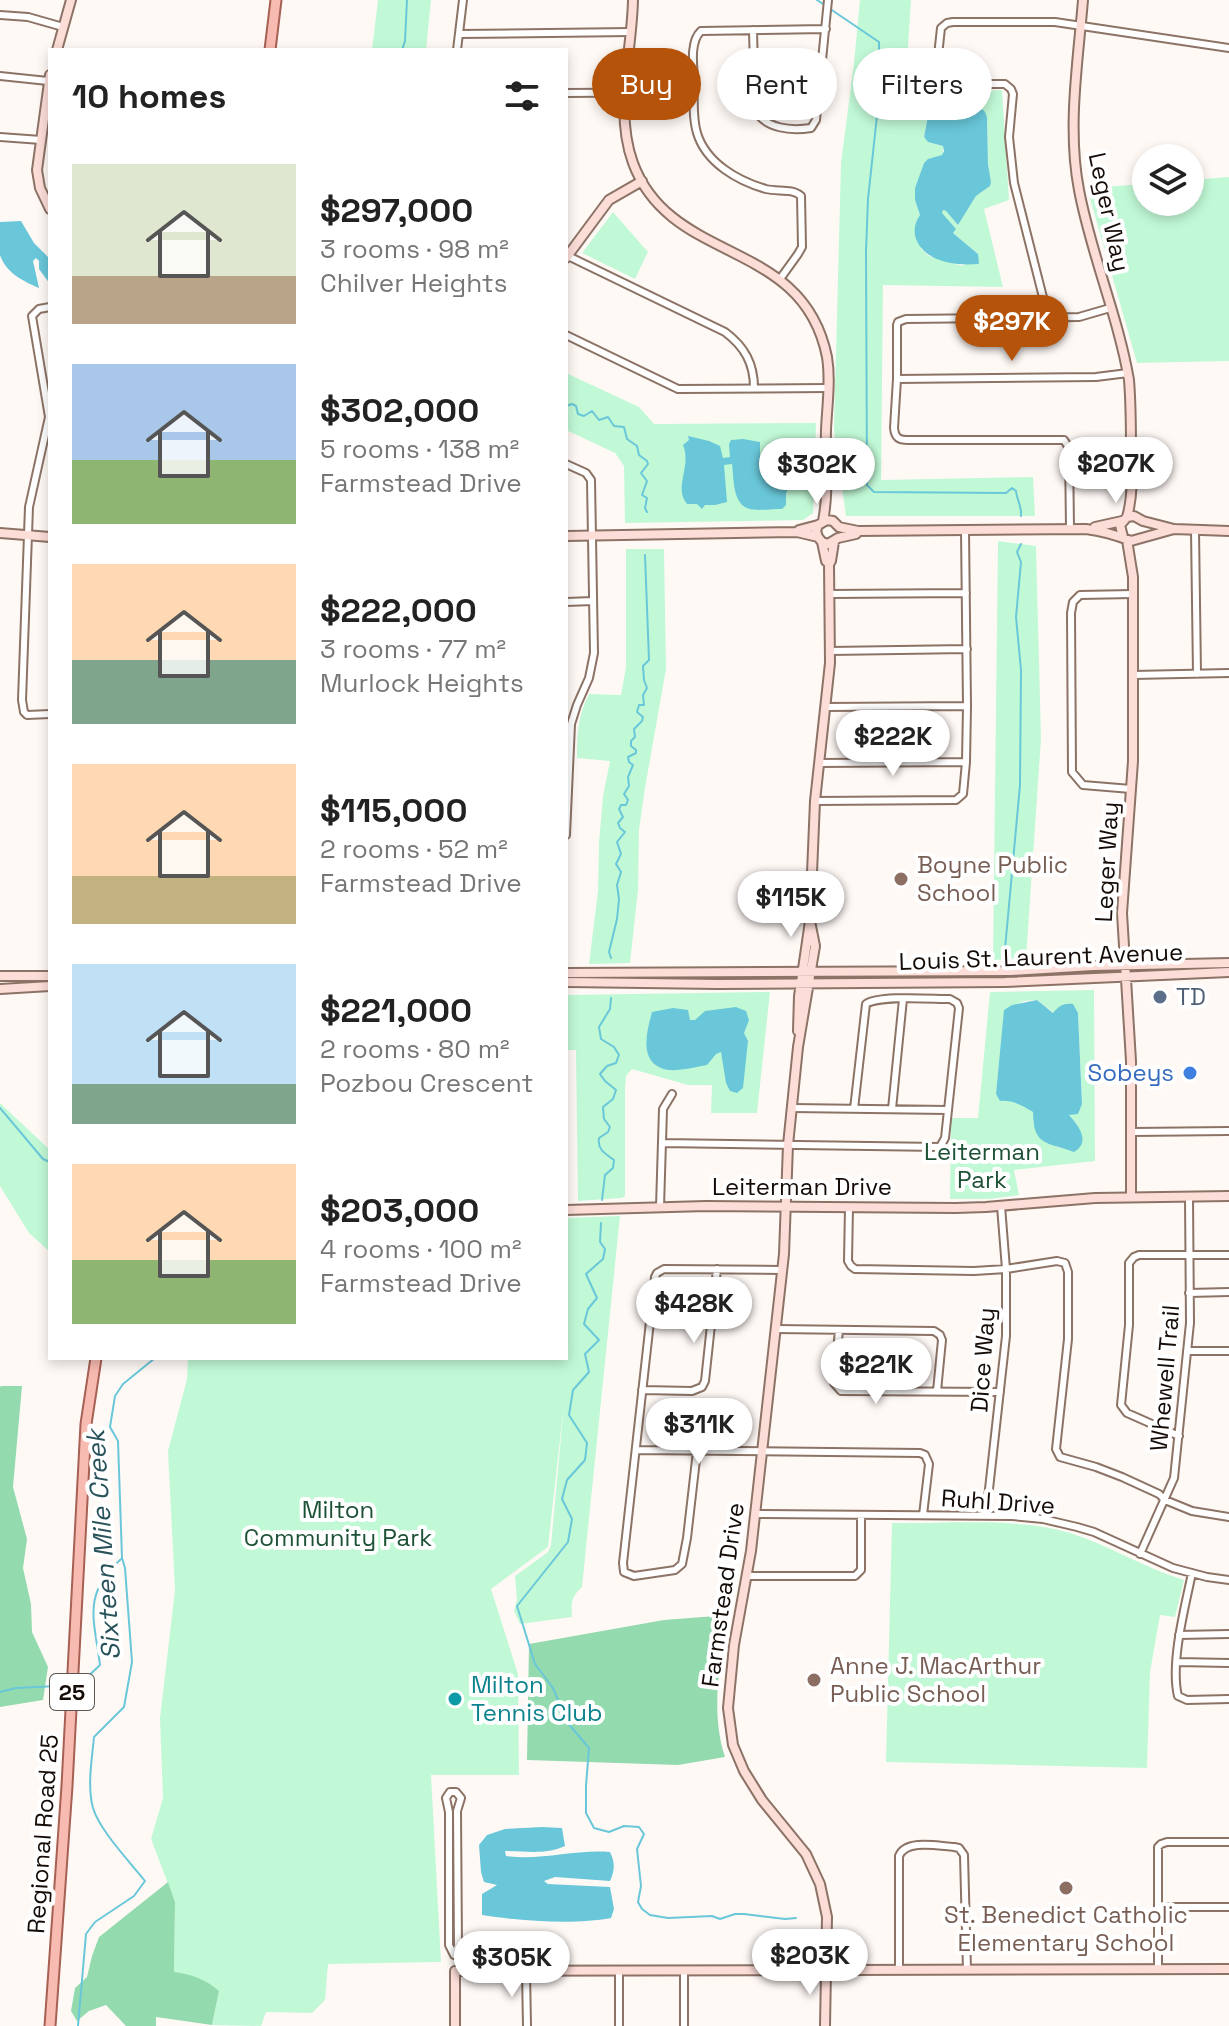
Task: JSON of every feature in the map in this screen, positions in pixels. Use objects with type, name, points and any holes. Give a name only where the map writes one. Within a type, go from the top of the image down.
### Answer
[{"type":"main road","points":[[270,48],[276,0]]},
{"type":"main road","name":"Regional Road 25","points":[[50,2026],[67,1786],[86,1424],[96,1360]]},
{"type":"street","points":[[58,48],[71,0]]},
{"type":"street","points":[[457,48],[463,0]]},
{"type":"street","points":[[753,30],[757,114],[783,129],[807,129],[816,120],[828,0]]},
{"type":"street","name":"Leger Way","points":[[1083,0],[1074,119],[1075,165],[1083,209],[1128,373],[1132,478],[1130,506],[1125,519]]},
{"type":"street","points":[[630,48],[634,1]]},
{"type":"street","points":[[0,15],[28,17],[63,27]]},
{"type":"street","points":[[1048,317],[1014,183],[1009,137],[1013,94],[1005,84],[942,83],[936,74],[940,32],[944,25],[953,22],[1055,22],[1229,48]]},
{"type":"street","points":[[694,48],[701,31],[826,29]]},
{"type":"street","points":[[459,34],[631,32]]},
{"type":"street","points":[[0,76],[48,78]]},
{"type":"street","points":[[48,86],[38,176],[48,205]]},
{"type":"street","points":[[568,93],[592,93]]},
{"type":"street","points":[[624,120],[634,165],[657,203],[678,222],[780,279],[799,298],[816,325],[826,356],[828,388],[825,444],[827,495],[821,523],[816,531],[820,540]]},
{"type":"street","points":[[696,120],[697,134],[704,149],[726,171],[758,186],[794,191],[801,196],[802,247],[780,279]]},
{"type":"street","points":[[0,137],[41,140]]},
{"type":"street","points":[[568,256],[609,200],[642,181]]},
{"type":"street","points":[[568,257],[725,332],[738,342],[749,359],[754,388]]},
{"type":"street","points":[[48,307],[39,309],[32,316],[48,411]]},
{"type":"street","points":[[1070,529],[1069,448],[1064,440],[899,439],[894,428],[896,328],[902,320],[1079,317],[1110,308]]},
{"type":"street","points":[[568,336],[678,389],[828,388]]},
{"type":"street","points":[[897,379],[1096,377],[1128,373]]},
{"type":"street","points":[[48,422],[29,507],[22,707],[27,715],[48,714]]},
{"type":"street","points":[[568,465],[586,473],[591,480],[594,653],[592,668],[569,724],[568,787]]},
{"type":"street","name":"Leger Way","points":[[1132,478],[1141,519]]},
{"type":"street","points":[[827,495],[837,525],[836,540]]},
{"type":"street","points":[[1086,529],[1125,519],[1141,519],[1174,529],[1229,531]]},
{"type":"street","points":[[1125,519],[1120,529],[1125,538]]},
{"type":"street","points":[[1141,519],[1146,529],[1141,538]]},
{"type":"street","points":[[797,532],[830,520],[858,531],[1086,529],[1125,538],[1141,538],[1174,529]]},
{"type":"street","points":[[815,801],[956,800],[963,794],[967,706],[965,530]]},
{"type":"street","points":[[1195,530],[1197,674]]},
{"type":"street","points":[[568,536],[797,532],[828,544],[858,531]]},
{"type":"street","points":[[0,533],[48,537]]},
{"type":"street","name":"Leger Way","points":[[1125,538],[1133,577]]},
{"type":"street","name":"Leger Way","points":[[1131,1196],[1131,1061],[1122,913],[1133,761],[1133,577],[1141,538]]},
{"type":"street","name":"Farmstead Drive","points":[[820,540],[829,564]]},
{"type":"street","name":"Farmstead Drive","points":[[825,2026],[825,1902],[816,1873],[800,1846],[757,1793],[739,1762],[728,1724],[728,1700],[755,1514],[782,1270],[799,996],[815,946],[810,921],[815,801],[830,651],[829,564],[836,540]]},
{"type":"street","points":[[829,594],[966,593]]},
{"type":"street","points":[[1131,789],[1083,785],[1072,772],[1071,613],[1073,602],[1080,595],[1133,594]]},
{"type":"street","points":[[568,602],[593,601]]},
{"type":"street","points":[[830,651],[967,649]]},
{"type":"street","points":[[1133,675],[1229,673]]},
{"type":"street","points":[[826,707],[967,706]]},
{"type":"street","points":[[819,763],[966,762]]},
{"type":"street","name":"Louis St. Laurent Avenue","points":[[568,973],[1005,982],[1229,963]]},
{"type":"street","name":"Louis St. Laurent Avenue","points":[[1124,971],[1229,972]]},
{"type":"street","points":[[0,976],[48,976]]},
{"type":"street","name":"Louis St. Laurent Avenue","points":[[568,982],[718,984],[806,978]]},
{"type":"street","points":[[0,989],[48,986]]},
{"type":"street","points":[[662,1143],[940,1147],[945,1138],[959,1008],[957,1003],[950,999],[903,999],[874,1000],[866,1004],[854,1109]]},
{"type":"street","points":[[892,1109],[903,999]]},
{"type":"street","points":[[660,1207],[663,1109],[672,1094]]},
{"type":"street","points":[[792,1108],[948,1110]]},
{"type":"street","points":[[1132,1132],[1229,1131]]},
{"type":"street","name":"Leiterman Drive","points":[[568,1210],[1001,1206],[1131,1196],[1229,1196]]},
{"type":"street","name":"Whewell Trail","points":[[1140,1554],[1174,1478],[1187,1351],[1189,1197]]},
{"type":"street","name":"Dice Way","points":[[986,1516],[1006,1336],[1006,1269],[1001,1206]]},
{"type":"street","points":[[849,1207],[848,1261],[855,1269],[974,1271],[1057,1261],[1065,1263],[1068,1267],[1068,1339],[1057,1454],[1122,1477],[1192,1511],[1229,1517]]},
{"type":"street","points":[[1179,1436],[1127,1413],[1121,1405],[1129,1325],[1129,1263],[1139,1255],[1229,1255]]},
{"type":"street","points":[[697,1451],[682,1564],[675,1570],[634,1576],[624,1572],[622,1567],[657,1273],[664,1269],[782,1270]]},
{"type":"street","points":[[642,1390],[692,1391],[702,1387],[717,1269]]},
{"type":"street","points":[[1189,1293],[1229,1292]]},
{"type":"street","points":[[776,1329],[937,1332],[942,1340],[937,1391]]},
{"type":"street","points":[[839,1330],[834,1383],[841,1391],[1000,1392]]},
{"type":"street","points":[[1187,1351],[1229,1351]]},
{"type":"street","points":[[636,1450],[920,1453],[925,1455],[929,1464],[923,1515]]},
{"type":"street","name":"Ruhl Drive","points":[[755,1514],[1027,1517],[1094,1532],[1173,1568],[1229,1580]]},
{"type":"street","points":[[746,1576],[855,1576],[861,1570],[861,1515]]},
{"type":"street","points":[[1192,1573],[1179,1635],[1176,1691],[1182,1699],[1229,1699]]},
{"type":"street","points":[[1179,1635],[1229,1634]]},
{"type":"street","points":[[1177,1662],[1229,1663]]},
{"type":"street","points":[[454,1955],[458,1946],[457,1811],[461,1798],[453,1791],[446,1798],[449,1812],[449,1945],[454,1955],[455,2026]]},
{"type":"street","points":[[1158,1969],[1159,1845],[1167,1842],[1229,1842]]},
{"type":"street","points":[[899,1969],[899,1856],[901,1850],[909,1846],[954,1847],[964,1855],[967,1970]]},
{"type":"street","points":[[1158,1907],[1229,1907]]},
{"type":"street","points":[[455,1971],[1229,1969]]},
{"type":"street","points":[[684,1970],[684,2026]]},
{"type":"street","points":[[526,1971],[527,2026]]},
{"type":"street","points":[[619,1971],[619,2026]]},
{"type":"green space","points":[[378,0],[431,0],[426,48],[372,48]]},
{"type":"green space","points":[[860,0],[911,0],[908,48],[855,48]]},
{"type":"green space","points":[[853,71],[853,120],[927,120],[924,137],[928,142],[943,146],[943,155],[924,163],[915,189],[921,249],[929,256],[962,266],[978,254],[952,232],[955,228],[941,214],[943,210],[946,211],[958,225],[976,196],[990,186],[987,120],[992,120],[992,90],[1002,90],[1009,200],[984,209],[1003,287],[883,285],[881,480],[1033,477],[1035,516],[846,516],[834,430],[841,163]]},
{"type":"green space","points":[[1229,177],[1229,361],[1137,363],[1087,188],[1132,185],[1132,216],[1204,216],[1204,179]]},
{"type":"green space","points":[[613,212],[648,252],[635,279],[582,253]]},
{"type":"green space","points":[[568,374],[639,407],[654,424],[816,423],[813,513],[803,520],[625,523],[624,466],[615,453],[568,431]]},
{"type":"green space","points":[[998,541],[1036,546],[1041,739],[1026,958],[993,960]]},
{"type":"green space","points":[[626,549],[664,549],[666,669],[639,830],[638,890],[630,963],[589,964],[598,891],[603,796],[610,761],[577,758],[578,733],[582,709],[589,694],[621,695],[626,667]]},
{"type":"green space","name":"Leiterman Park","points":[[1094,990],[1095,1161],[1014,1170],[1019,1195],[950,1199],[951,1118],[978,1118],[990,992]],"holes":[[[1037,1000],[1054,1013],[1078,1013],[1082,1104],[1069,1115],[1077,1124],[1074,1151],[1057,1147],[1033,1123],[1033,1112],[996,1094],[1005,1010],[1024,1001]]]},
{"type":"green space","points":[[770,992],[757,1113],[711,1113],[712,1085],[688,1085],[632,1069],[626,1076],[625,1089],[625,1196],[578,1201],[576,1050],[568,1050],[568,995]]},
{"type":"green space","points":[[0,1103],[48,1148],[48,1250],[29,1233],[0,1186]]},
{"type":"green space","name":"Milton Community Park","points":[[620,1216],[582,1587],[572,1600],[572,1617],[520,1624],[514,1611],[517,1600],[515,1576],[548,1552],[551,1545],[564,1404],[548,1547],[491,1589],[518,1674],[519,1775],[431,1775],[441,1962],[328,1964],[325,2000],[312,2013],[266,2012],[261,2026],[212,2025],[219,1991],[174,1973],[175,1902],[151,1839],[163,1798],[160,1718],[175,1590],[168,1451],[187,1379],[188,1360],[568,1360],[568,1218]]},
{"type":"green space","points":[[22,1386],[13,1487],[27,1539],[23,1568],[31,1604],[32,1632],[48,1667],[43,1700],[0,1707],[0,1387]]},
{"type":"green space","points":[[982,1522],[1049,1528],[1084,1538],[1184,1580],[1175,1617],[1160,1615],[1150,1672],[1147,1768],[886,1762],[892,1523]]},
{"type":"green space","points":[[728,1615],[717,1704],[720,1740],[725,1757],[678,1765],[527,1760],[529,1644],[664,1620]]},
{"type":"green space","points":[[168,1882],[175,1902],[174,1972],[198,1978],[219,1991],[212,2025],[156,2017],[156,2026],[126,2026],[106,2005],[89,2011],[77,2021],[71,2011],[75,1988],[87,1977],[99,1937]]},
{"type":"water","points":[[927,120],[987,120],[990,186],[976,196],[958,225],[946,211],[942,213],[956,229],[953,233],[978,254],[978,264],[951,263],[934,258],[920,247],[916,239],[915,226],[920,215],[915,188],[924,163],[942,155],[944,151],[943,146],[928,142],[924,137]]},
{"type":"water","points":[[21,221],[34,243],[48,257],[48,281],[39,269],[39,261],[36,258],[33,261],[39,288],[11,272],[3,261],[0,255],[0,222]]},
{"type":"water","points":[[688,436],[720,446],[723,458],[730,457],[731,440],[760,442],[760,462],[764,468],[769,465],[769,443],[775,440],[792,441],[798,446],[803,473],[790,485],[786,505],[782,509],[753,510],[744,506],[737,497],[732,464],[724,465],[727,502],[705,505],[702,509],[697,504],[687,504],[683,497],[683,445],[689,440]]},
{"type":"water","points":[[1037,1000],[1053,1013],[1062,1006],[1073,1004],[1078,1013],[1082,1104],[1078,1114],[1069,1115],[1083,1139],[1074,1152],[1043,1141],[1036,1131],[1033,1112],[1009,1101],[1000,1101],[996,1094],[1004,1010],[1012,1005]]},
{"type":"water","points":[[736,1007],[746,1011],[749,1020],[744,1033],[748,1041],[743,1088],[737,1093],[730,1091],[726,1083],[721,1052],[707,1065],[683,1069],[669,1070],[652,1062],[648,1055],[647,1039],[652,1012],[673,1008],[688,1010],[690,1020],[695,1020],[705,1011]]},
{"type":"water","points":[[562,1828],[565,1846],[543,1852],[505,1851],[506,1856],[610,1852],[614,1866],[610,1881],[555,1877],[544,1881],[548,1884],[610,1887],[614,1909],[611,1918],[547,1921],[482,1915],[482,1894],[497,1885],[484,1882],[479,1845],[487,1835],[505,1829]]},
{"type":"waterway","points":[[403,48],[407,0]]},
{"type":"waterway","points":[[817,0],[879,42],[879,97],[866,251],[867,485],[874,492],[1006,493],[1012,488],[1016,491],[1021,516]]},
{"type":"waterway","points":[[568,405],[576,406],[578,414],[584,416],[592,411],[599,420],[608,417],[614,426],[624,427],[627,439],[637,446],[639,455],[648,464],[641,473],[647,481],[642,495],[647,498],[647,512]]},
{"type":"waterway","points":[[1005,949],[1020,785],[1021,670],[1016,617],[1021,562],[1017,552],[1021,544]]},
{"type":"waterway","points":[[611,958],[609,952],[617,919],[617,885],[621,872],[616,864],[621,854],[617,842],[625,832],[618,823],[623,817],[619,809],[628,800],[624,794],[629,786],[628,777],[633,765],[628,757],[636,753],[631,741],[635,737],[634,729],[642,721],[643,717],[637,712],[639,705],[644,705],[643,695],[647,688],[643,666],[649,660],[645,555]]},
{"type":"waterway","points":[[602,1200],[605,1175],[613,1168],[614,1160],[601,1149],[599,1138],[610,1127],[604,1119],[603,1107],[613,1099],[616,1090],[600,1074],[607,1066],[616,1063],[619,1055],[614,1047],[601,1039],[599,1027],[610,1009],[611,998]]},
{"type":"waterway","name":"Sixteen Mile Creek","points":[[0,1108],[48,1161]]},
{"type":"waterway","points":[[601,1223],[600,1242],[605,1249],[603,1259],[586,1274],[597,1298],[588,1309],[584,1324],[599,1340],[585,1354],[589,1372],[573,1390],[569,1415],[587,1443],[585,1460],[567,1480],[562,1499],[572,1519],[568,1542],[517,1606],[535,1664],[553,1688],[567,1722],[589,1748],[586,1813],[594,1828],[609,1832],[624,1826],[639,1827],[644,1834],[637,1849],[641,1886],[638,1902],[642,1909],[650,1915],[668,1918],[712,1916],[720,1919],[735,1914],[796,1918]]},
{"type":"waterway","name":"Sixteen Mile Creek","points":[[78,2026],[86,1934],[95,1922],[134,1896],[145,1881],[97,1817],[91,1800],[90,1782],[94,1737],[124,1707],[132,1662],[122,1558],[118,1441],[110,1427],[115,1396],[123,1384],[153,1360]]},
{"type":"waterway","points":[[81,1683],[100,1665],[94,1620],[96,1596],[100,1584],[121,1559]]},
{"type":"waterway","points":[[0,1692],[57,1686]]},
{"type":"place","name":"Boyne Public School","points":[[901,879]]},
{"type":"place","name":"TD","points":[[1160,997]]},
{"type":"place","name":"Sobeys","points":[[1190,1073]]},
{"type":"place","name":"Anne J. MacArthur Public School","points":[[814,1680]]},
{"type":"place","name":"Milton Tennis Club","points":[[455,1699]]},
{"type":"place","name":"St. Benedict Catholic Elementary School","points":[[1066,1888]]}]
